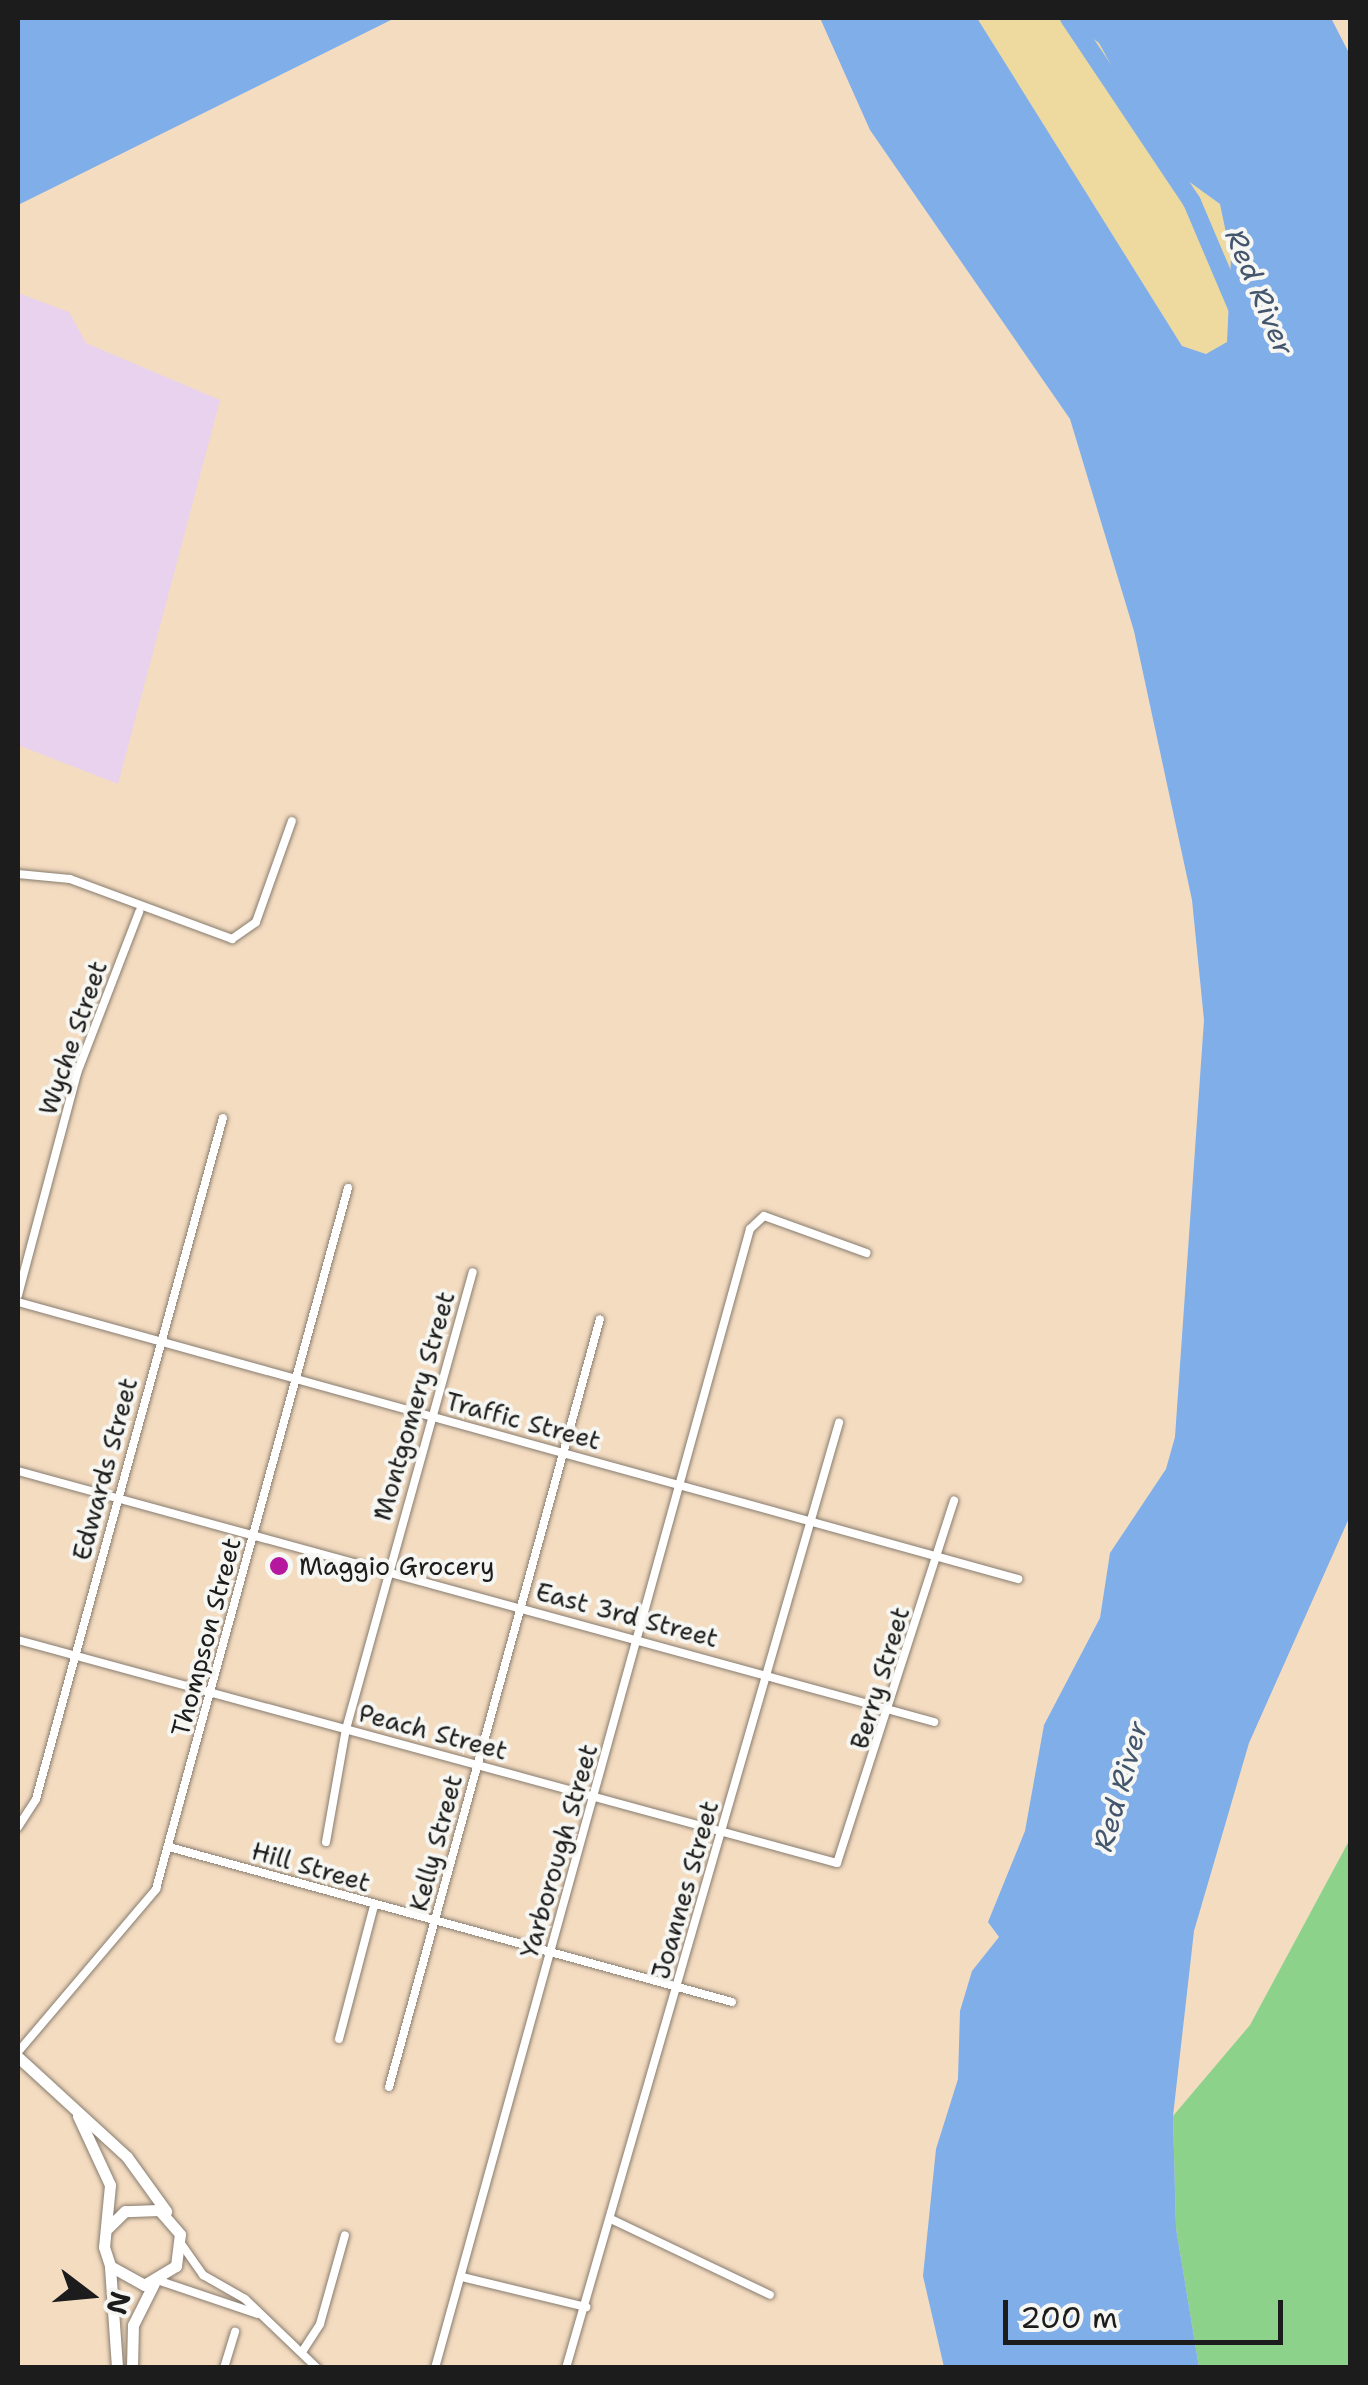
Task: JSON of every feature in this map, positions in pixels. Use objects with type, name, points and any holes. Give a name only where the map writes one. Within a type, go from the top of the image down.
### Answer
[{"type":"main road","points":[[18,2054],[78,2116],[127,2156],[169,2216],[182,2245],[133,2325],[132,2368]]},
{"type":"main road","points":[[78,2116],[106,2170],[117,2368]]},
{"type":"main road","points":[[108,2228],[136,2208],[169,2216]]},
{"type":"main road","points":[[110,2266],[134,2284],[156,2282]]},
{"type":"street","points":[[18,874],[74,880],[140,912],[212,938],[246,934],[292,821]]},
{"type":"street","name":"Wyche Street","points":[[18,1294],[76,1073],[140,912]]},
{"type":"street","name":"Edwards Street","points":[[18,1827],[36,1799],[222,1118]]},
{"type":"street","name":"Thompson Street","points":[[18,2054],[143,1912],[169,1847],[348,1188]]},
{"type":"street","name":"Yarborough Street","points":[[436,2368],[594,1797],[686,1484],[756,1218],[866,1253]]},
{"type":"street","name":"Montgomery Street","points":[[326,1842],[346,1729],[429,1416],[474,1272]]},
{"type":"street","name":"Traffic Street","points":[[18,1302],[1018,1579]]},
{"type":"street","name":"Kelly Street","points":[[389,2087],[600,1319]]},
{"type":"street","name":"Joannes Street","points":[[566,2368],[838,1423]]},
{"type":"street","name":"East 3rd Street","points":[[18,1471],[934,1722]]},
{"type":"street","name":"Berry Street","points":[[837,1862],[891,1709],[954,1500]]},
{"type":"street","name":"Peach Street","points":[[18,1640],[837,1862]]},
{"type":"street","name":"Hill Street","points":[[169,1847],[732,2002]]},
{"type":"street","points":[[339,2039],[374,1906]]},
{"type":"street","points":[[612,2219],[770,2295]]},
{"type":"street","points":[[302,2352],[320,2324],[344,2235]]},
{"type":"street","points":[[182,2245],[203,2275],[258,2314],[317,2368]]},
{"type":"street","points":[[462,2276],[586,2307]]},
{"type":"street","points":[[156,2282],[258,2314]]},
{"type":"street","points":[[224,2368],[235,2332]]},
{"type":"shaded area","points":[[18,293],[69,312],[86,343],[220,400],[118,784],[18,745]]},
{"type":"green space","points":[[1350,1839],[1350,2367],[1199,2367],[1176,2228],[1173,2116],[1250,2025]]},
{"type":"sand","points":[[977,18],[1066,18],[1099,43],[1166,165],[1220,204],[1231,257],[1227,343],[1207,354],[1182,346]]},
{"type":"water","points":[[18,18],[395,18],[18,205]]},
{"type":"water","points":[[820,18],[977,18],[1182,346],[1206,354],[1227,342],[1231,257],[1220,204],[1166,165],[1099,43],[1066,18],[1331,18],[1350,55],[1350,1516],[1249,1743],[1194,1931],[1173,2116],[1176,2228],[1199,2367],[944,2367],[923,2276],[936,2149],[958,2079],[960,2011],[972,1971],[999,1937],[988,1922],[1025,1831],[1044,1725],[1100,1618],[1110,1553],[1166,1469],[1175,1437],[1204,1020],[1192,900],[1134,631],[1070,419],[870,130]]},
{"type":"waterway","name":"Red River","points":[[1069,18],[1192,202],[1237,308]]},
{"type":"place","name":"Maggio Grocery","points":[[279,1566]]}]
